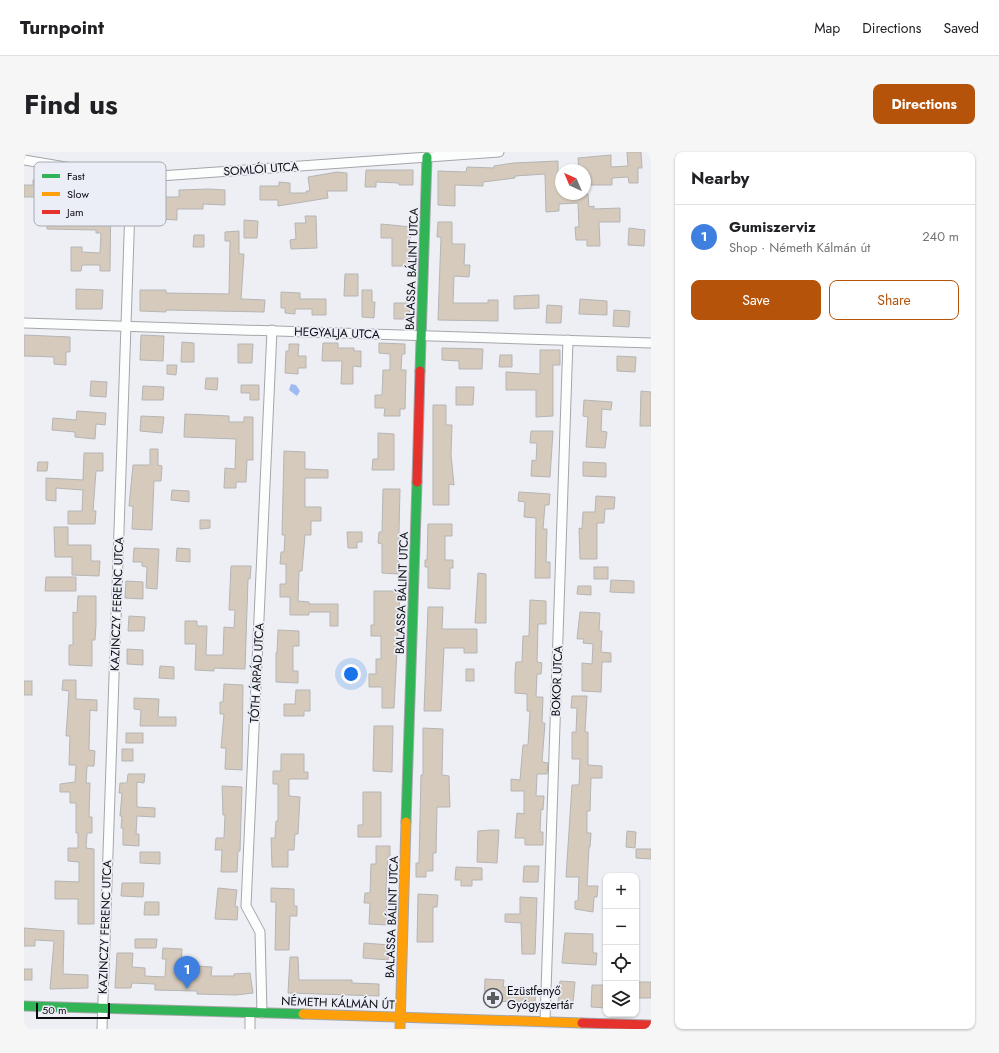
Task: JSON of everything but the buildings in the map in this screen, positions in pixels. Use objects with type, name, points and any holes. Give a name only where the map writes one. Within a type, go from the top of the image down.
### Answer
[{"type":"street","name":"SOMLÓI UTCA","points":[[166,176],[499,152]]},
{"type":"street","name":"BALASSA BÁLINT UTCA","points":[[400,1029],[427,157]]},
{"type":"street","name":"SOMLÓI UTCA","points":[[24,160],[36,162]]},
{"type":"street","name":"KAZINCZY FERENC UTCA","points":[[102,1029],[129,226]]},
{"type":"street","name":"HEGYALJA UTCA","points":[[24,323],[651,343]]},
{"type":"street","name":"TÓTH ÁRPÁD UTCA","points":[[262,1013],[260,932],[246,906],[272,330]]},
{"type":"street","name":"BOKOR UTCA","points":[[548,1024],[568,340]]},
{"type":"street","name":"NÉMETH KÁLMÁN ÚT","points":[[24,1006],[401,1017],[548,1024],[651,1025]]},
{"type":"street","points":[[250,1013],[250,1029]]},
{"type":"water","points":[[291,384],[296,385],[300,391],[297,396],[289,390]]},
{"type":"traffic: fast","points":[[420,371],[427,157]]},
{"type":"traffic: fast","points":[[406,822],[417,482]]},
{"type":"traffic: fast","points":[[24,1006],[303,1014]]},
{"type":"traffic: slow","points":[[400,1029],[406,822]]},
{"type":"traffic: slow","points":[[303,1014],[582,1023]]},
{"type":"traffic: jam","points":[[417,482],[420,371]]},
{"type":"traffic: jam","points":[[582,1023],[651,1025]]},
{"type":"place","name":"Gumiszerviz","points":[[187,989]]},
{"type":"place","name":"Ezüstfenyő Gyógyszertár","points":[[493,998]]}]
